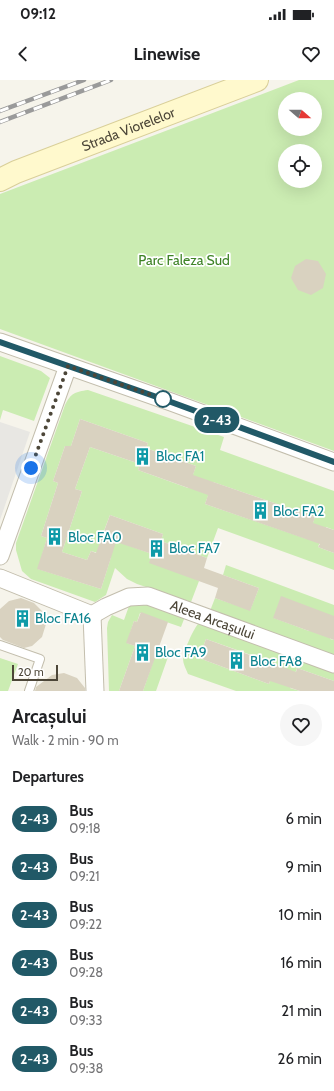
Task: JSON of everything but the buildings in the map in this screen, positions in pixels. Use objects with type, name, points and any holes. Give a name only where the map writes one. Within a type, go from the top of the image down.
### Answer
[{"type":"street","name":"Strada Viorelelor","points":[[0,180],[16,172],[256,80]]},
{"type":"street","points":[[0,342],[171,402],[334,462]]},
{"type":"street","points":[[0,556],[68,366]]},
{"type":"street","points":[[1,581],[92,615],[94,691]]},
{"type":"street","name":"Aleea Arcașului","points":[[92,615],[129,597],[148,596],[334,664]]},
{"type":"lane","points":[[0,645],[40,659],[29,691]]},
{"type":"green space","name":"Parc Faleza Sud","points":[[299,80],[334,80],[334,451],[0,329],[0,194]]},
{"type":"green space","points":[[0,356],[41,371],[50,378],[34,421],[3,410],[0,420]]},
{"type":"green space","points":[[88,390],[224,437],[220,450],[334,491],[334,530],[326,527],[318,547],[334,553],[334,570],[218,528],[207,558],[161,541],[163,534],[110,515],[102,536],[152,554],[199,581],[191,602],[137,584],[127,579],[115,568],[106,595],[95,602],[31,579],[22,571],[16,550],[16,543],[65,405],[69,398],[77,392]],"holes":[[[80,419],[148,443],[146,448],[196,466],[188,488],[138,470],[140,464],[90,447],[75,489],[82,491],[62,552],[87,560],[91,551],[111,557],[101,589],[38,569],[47,538],[41,536],[58,483],[53,481],[65,446],[71,446]],[[213,482],[315,517],[307,539],[205,504]]]},
{"type":"green space","points":[[226,565],[334,605],[334,628],[330,639],[334,640],[334,657],[210,611],[215,598],[250,610],[259,588],[223,575]],"holes":[[[317,610],[309,631],[274,618]]]},
{"type":"green space","points":[[160,604],[186,614],[181,627],[140,613],[137,622],[134,621],[127,643],[135,646],[119,691],[109,691],[108,622],[112,615],[124,620],[129,606]]},
{"type":"green space","points":[[206,623],[334,672],[334,681],[297,668],[290,688],[300,691],[236,691],[188,674],[183,659],[189,640],[198,624]],"holes":[[[206,639],[276,664],[269,684],[199,658]]]},
{"type":"green space","points":[[156,653],[168,657],[156,691],[143,691]]},
{"type":"green space","points":[[0,658],[18,664],[8,691],[0,691]]},
{"type":"shaded area","points":[[0,422],[30,432],[0,520]]},
{"type":"railway","points":[[0,111],[84,80]]},
{"type":"railway","points":[[0,122],[111,80]]},
{"type":"bus line","name":"2-43","points":[[0,342],[155,396],[334,462]]},
{"type":"place","name":"Bloc FA1","points":[[143,456]]},
{"type":"place","name":"Bloc FA2","points":[[260,511]]},
{"type":"place","name":"Bloc FA0","points":[[55,537]]},
{"type":"place","name":"Bloc FA7","points":[[156,548]]},
{"type":"place","name":"Bloc FA16","points":[[22,618]]},
{"type":"place","name":"Bloc FA9","points":[[142,652]]},
{"type":"place","name":"Bloc FA8","points":[[237,661]]},
{"type":"route","points":[[31,468],[68,366],[163,399]]}]
